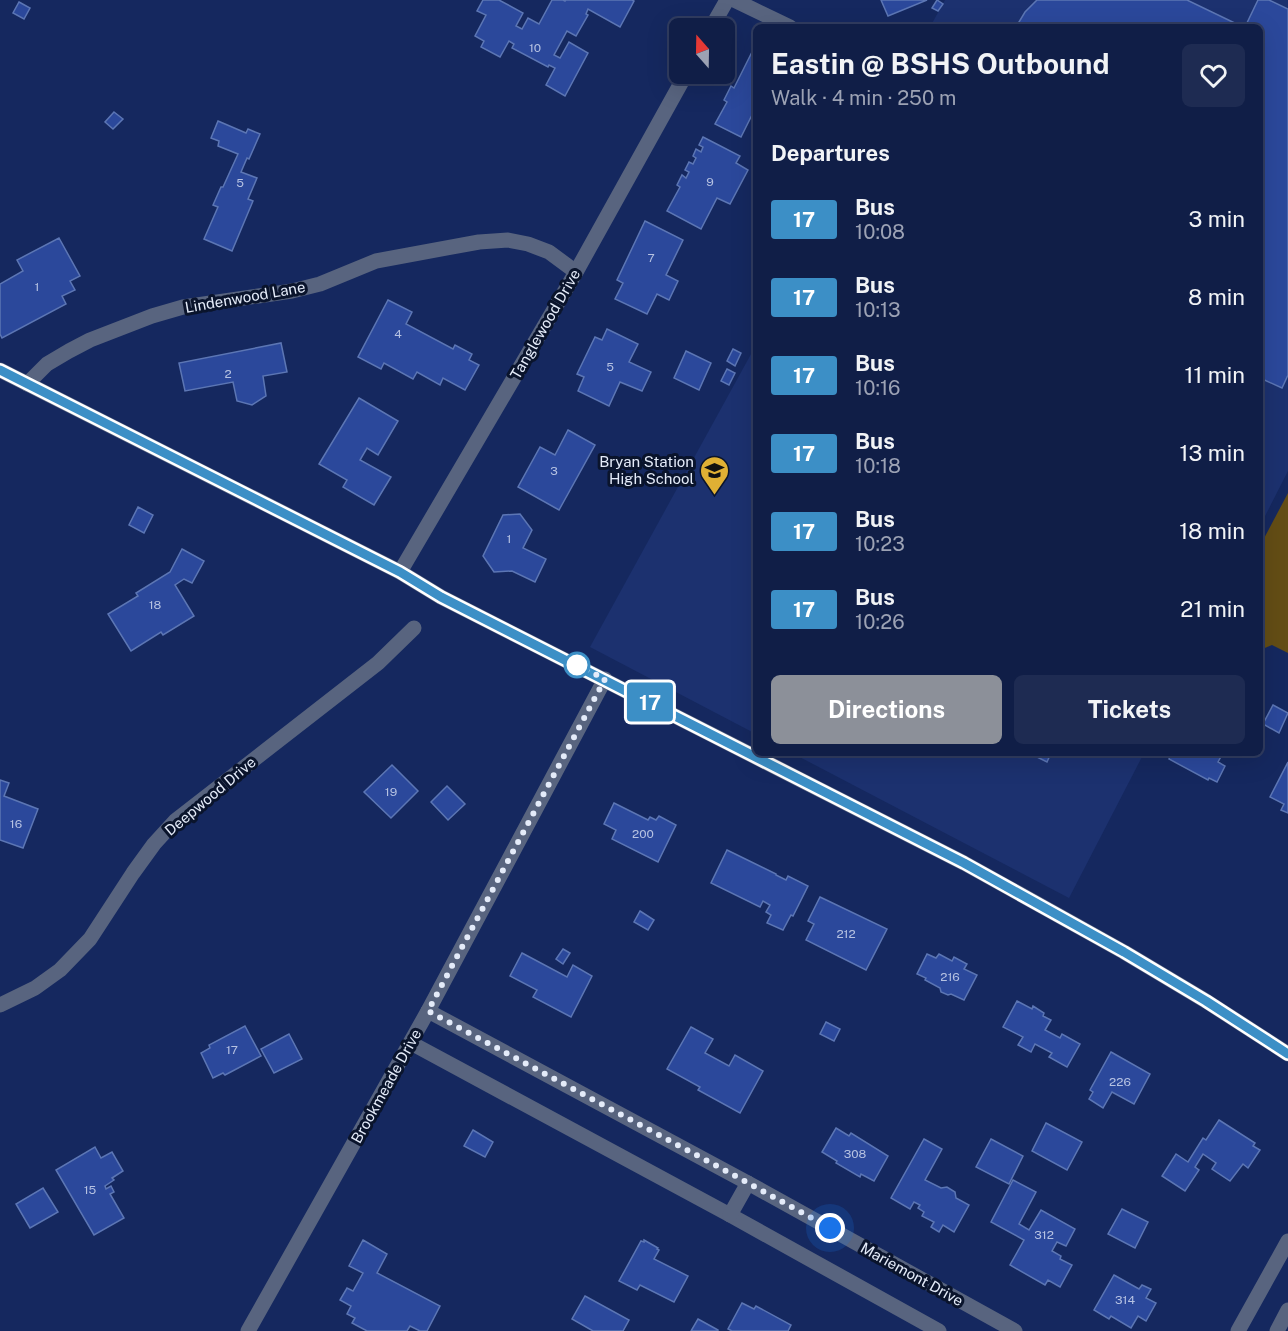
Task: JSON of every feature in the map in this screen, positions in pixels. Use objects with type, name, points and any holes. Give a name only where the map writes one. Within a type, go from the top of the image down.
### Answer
[{"type":"street","points":[[717,18],[727,0]]},
{"type":"street","points":[[734,0],[784,24]]},
{"type":"street","name":"Tanglewood Drive","points":[[400,572],[576,272],[680,84]]},
{"type":"street","name":"Lindenwood Lane","points":[[27,384],[47,364],[69,351],[90,340],[152,316],[183,307],[292,291],[320,284],[375,261],[479,242],[508,240],[549,252],[576,272]]},
{"type":"street","points":[[0,370],[400,572],[441,597],[753,755]]},
{"type":"street","name":"Deepwood Drive","points":[[0,1005],[35,988],[60,970],[90,939],[133,873],[154,844],[175,821],[378,663],[414,628]]},
{"type":"street","name":"Brookmeade Drive","points":[[248,1331],[411,1043],[605,679]]},
{"type":"street","points":[[755,756],[964,863],[1124,952],[1288,1054]]},
{"type":"street","name":"Mariemont Drive","points":[[428,1011],[748,1183],[1015,1331]]},
{"type":"street","points":[[411,1043],[939,1331]]},
{"type":"street","points":[[730,1215],[748,1183]]},
{"type":"street","points":[[1238,1331],[1288,1241]]},
{"type":"street","points":[[1277,1331],[1288,1310]]},
{"type":"shaded area","points":[[945,0],[1288,0],[1288,471],[1263,520],[1263,24],[932,24]]},
{"type":"shaded area","name":"Bryan Station High School","points":[[753,350],[753,732],[590,647]]},
{"type":"shaded area","points":[[1288,493],[1288,653],[1272,645],[1263,649],[1263,540]]},
{"type":"shaded area","points":[[798,756],[1142,756],[1069,898]]},
{"type":"building","points":[[483,0],[499,0],[523,13],[516,26],[522,29],[528,18],[539,24],[552,0],[634,1],[620,27],[588,9],[586,14],[588,15],[576,36],[567,31],[554,55],[560,58],[569,42],[588,53],[565,96],[546,85],[555,68],[549,65],[548,67],[512,48],[514,44],[509,41],[500,57],[481,47],[484,41],[475,36],[486,15],[477,11]]},
{"type":"building","points":[[881,0],[927,0],[888,16]]},
{"type":"building","points":[[937,0],[943,4],[938,11],[932,8]]},
{"type":"building","points":[[1037,0],[1187,0],[1237,24],[1018,24],[1025,12]]},
{"type":"building","points":[[1258,0],[1269,0],[1288,9],[1288,375],[1282,388],[1263,379],[1263,24],[1246,24]]},
{"type":"building","points":[[19,2],[30,8],[24,19],[13,13]]},
{"type":"building","points":[[753,52],[753,113],[741,137],[715,124],[727,102],[724,100],[731,86],[734,88]]},
{"type":"building","points":[[114,112],[123,119],[113,129],[105,122]]},
{"type":"building","points":[[218,121],[246,133],[248,129],[260,134],[241,172],[257,178],[248,199],[253,201],[232,251],[204,239],[218,207],[213,205],[238,154],[218,146],[219,141],[211,138]]},
{"type":"building","points":[[703,137],[740,156],[736,163],[748,170],[730,204],[717,198],[701,229],[667,211],[680,187],[677,185],[682,175],[686,178],[689,172],[685,170],[689,162],[693,164],[696,158],[693,156],[696,149],[701,152],[703,147],[699,145]]},
{"type":"building","points":[[645,221],[683,240],[666,275],[678,281],[669,300],[657,294],[647,314],[615,299],[623,283],[617,280]]},
{"type":"building","points":[[59,238],[80,276],[70,281],[75,290],[62,296],[66,304],[2,338],[0,334],[0,284],[23,271],[17,260]]},
{"type":"building","points":[[388,300],[412,312],[406,324],[453,349],[455,345],[472,354],[469,360],[479,365],[465,390],[443,378],[440,385],[417,372],[413,379],[384,363],[381,369],[358,357]]},
{"type":"building","points":[[607,329],[638,344],[629,362],[651,372],[642,391],[620,382],[609,406],[578,391],[584,377],[577,374],[595,337],[602,340]]},
{"type":"building","points":[[281,343],[287,372],[263,376],[266,396],[252,405],[237,401],[233,382],[185,391],[179,363]]},
{"type":"building","points":[[733,349],[741,353],[735,366],[727,361]]},
{"type":"building","points":[[686,351],[711,363],[699,390],[674,378]]},
{"type":"building","points":[[727,369],[735,373],[729,385],[721,381]]},
{"type":"building","points":[[359,398],[398,421],[378,455],[367,448],[360,460],[391,477],[374,505],[343,487],[347,480],[319,464]]},
{"type":"building","points":[[568,430],[595,445],[559,510],[518,487],[540,447],[555,455]]},
{"type":"building","points":[[138,507],[153,515],[144,533],[129,525]]},
{"type":"building","points":[[520,514],[532,530],[523,548],[546,559],[535,582],[512,571],[494,572],[483,556],[503,515]]},
{"type":"building","points":[[182,549],[204,561],[192,583],[184,579],[175,585],[194,616],[163,635],[161,632],[131,651],[108,614],[138,596],[136,593],[170,572]]},
{"type":"building","points":[[1273,705],[1288,713],[1279,733],[1263,724]]},
{"type":"building","points":[[1035,756],[1050,756],[1047,762]]},
{"type":"building","points":[[1170,756],[1221,756],[1218,762],[1225,766],[1217,782],[1209,778],[1208,780],[1169,759]]},
{"type":"building","points":[[1288,762],[1288,813],[1281,810],[1284,804],[1270,797]]},
{"type":"building","points":[[392,765],[418,791],[391,818],[364,792]]},
{"type":"building","points":[[0,780],[9,783],[4,796],[38,809],[23,848],[0,840]]},
{"type":"building","points":[[447,786],[465,804],[448,820],[431,802]]},
{"type":"building","points":[[614,803],[648,820],[650,817],[656,820],[659,816],[676,825],[658,862],[612,839],[616,830],[604,824]]},
{"type":"building","points":[[727,850],[786,880],[788,876],[808,886],[783,930],[767,923],[771,915],[766,912],[770,905],[763,901],[760,907],[711,883]]},
{"type":"building","points":[[820,897],[887,929],[866,970],[806,940],[814,924],[808,921]]},
{"type":"building","points":[[640,911],[654,920],[648,930],[634,922]]},
{"type":"building","points":[[563,949],[570,953],[563,964],[556,959]]},
{"type":"building","points":[[522,953],[567,977],[573,965],[592,976],[571,1017],[533,997],[537,990],[510,976]]},
{"type":"building","points":[[927,954],[936,958],[939,954],[952,961],[954,957],[967,964],[964,969],[977,975],[964,1000],[941,992],[940,988],[917,974]]},
{"type":"building","points":[[1017,1001],[1032,1009],[1033,1006],[1051,1020],[1045,1030],[1060,1038],[1062,1034],[1080,1044],[1067,1067],[1049,1057],[1052,1053],[1035,1044],[1031,1052],[1018,1045],[1023,1037],[1003,1027]]},
{"type":"building","points":[[826,1022],[840,1029],[834,1041],[820,1034]]},
{"type":"building","points":[[245,1026],[261,1056],[225,1075],[223,1073],[213,1078],[201,1053],[210,1048],[209,1045]]},
{"type":"building","points":[[691,1027],[713,1039],[705,1053],[729,1066],[735,1055],[763,1071],[740,1113],[698,1090],[700,1087],[667,1069]]},
{"type":"building","points":[[289,1034],[302,1059],[274,1073],[261,1049]]},
{"type":"building","points":[[1111,1052],[1150,1074],[1134,1104],[1112,1092],[1103,1108],[1089,1099],[1093,1092],[1090,1090]]},
{"type":"building","points":[[1219,1120],[1255,1143],[1253,1146],[1260,1150],[1248,1168],[1243,1164],[1230,1181],[1212,1169],[1216,1163],[1203,1154],[1195,1167],[1199,1170],[1185,1191],[1162,1176],[1176,1154],[1188,1162],[1203,1138],[1206,1140]]},
{"type":"building","points":[[1046,1123],[1082,1142],[1067,1170],[1032,1151]]},
{"type":"building","points":[[836,1128],[849,1136],[851,1133],[888,1156],[874,1181],[861,1174],[860,1177],[822,1152]]},
{"type":"building","points":[[473,1130],[493,1142],[485,1157],[464,1146]]},
{"type":"building","points":[[924,1139],[942,1149],[925,1180],[941,1188],[947,1187],[955,1192],[956,1198],[969,1205],[954,1232],[943,1225],[939,1232],[931,1227],[934,1222],[922,1216],[924,1212],[918,1208],[920,1205],[914,1202],[910,1209],[891,1198]]},
{"type":"building","points":[[991,1139],[1023,1156],[1009,1184],[976,1167]]},
{"type":"building","points":[[95,1147],[101,1158],[112,1152],[123,1171],[105,1186],[106,1189],[111,1186],[114,1192],[110,1194],[124,1218],[94,1235],[56,1170]]},
{"type":"building","points":[[1013,1180],[1036,1192],[1019,1224],[1029,1230],[1041,1210],[1075,1229],[1066,1246],[1057,1242],[1052,1251],[1061,1256],[1060,1259],[1072,1265],[1060,1287],[1048,1280],[1045,1285],[1010,1265],[1024,1240],[991,1222]]},
{"type":"building","points":[[43,1188],[58,1212],[30,1228],[16,1204]]},
{"type":"building","points":[[1122,1209],[1148,1222],[1135,1248],[1108,1234]]},
{"type":"building","points":[[363,1240],[387,1254],[377,1273],[440,1306],[427,1331],[420,1331],[410,1326],[407,1331],[367,1331],[352,1323],[355,1318],[347,1314],[351,1306],[340,1300],[347,1288],[353,1291],[363,1273],[349,1266]]},
{"type":"building","points":[[644,1240],[658,1248],[654,1259],[688,1276],[674,1302],[640,1285],[637,1290],[619,1281],[641,1241],[644,1242]]},
{"type":"building","points":[[1114,1275],[1139,1289],[1142,1285],[1151,1289],[1146,1298],[1156,1303],[1146,1321],[1138,1316],[1131,1328],[1111,1316],[1109,1319],[1094,1310]]},
{"type":"building","points":[[585,1296],[629,1320],[623,1331],[593,1331],[572,1319]]},
{"type":"building","points":[[742,1303],[754,1309],[756,1306],[791,1325],[788,1331],[732,1331],[728,1329]]},
{"type":"building","points":[[698,1319],[718,1330],[718,1331],[691,1331]]},
{"type":"bus line","name":"17","points":[[0,370],[400,572],[441,597],[753,755]]},
{"type":"bus line","name":"17","points":[[755,756],[964,863],[1124,952],[1288,1054]]},
{"type":"place","name":"Bryan Station High School","points":[[715,496]]},
{"type":"route","points":[[577,665],[605,679],[428,1011],[830,1228]]}]
